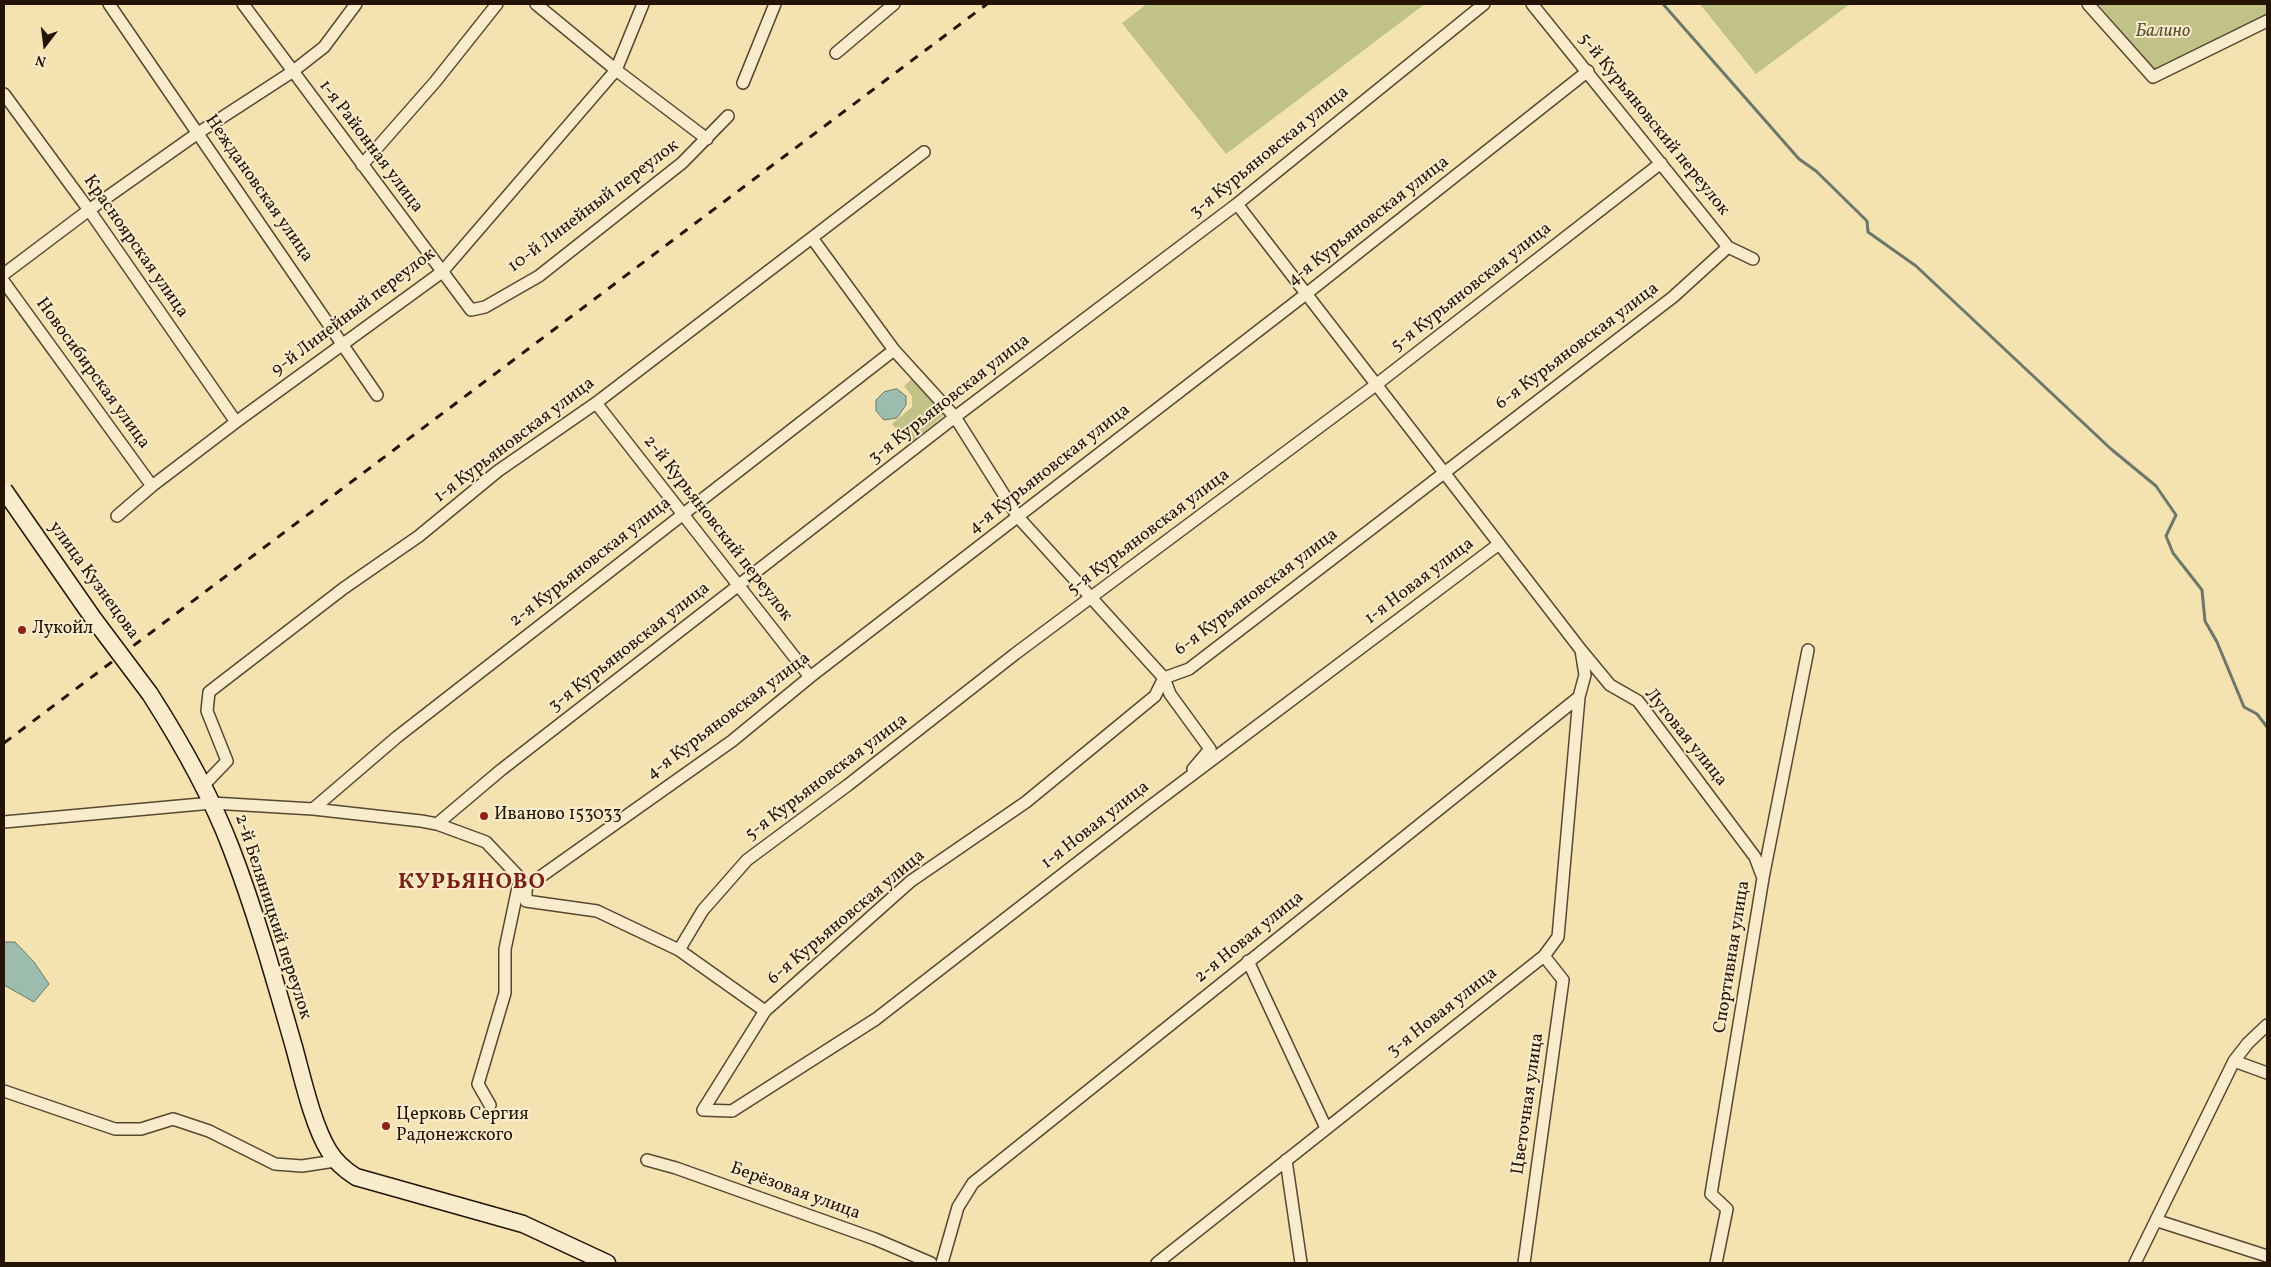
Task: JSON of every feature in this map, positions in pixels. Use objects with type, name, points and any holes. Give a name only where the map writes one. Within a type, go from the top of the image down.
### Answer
[{"type":"main road","name":"улица Кузнецова","points":[[4,490],[93,618],[150,694]]},
{"type":"main road","name":"2-й Беляницкий переулок","points":[[150,694],[186,751],[204,785],[231,849],[269,960],[308,1095],[328,1150],[335,1161]]},
{"type":"main road","points":[[335,1161],[356,1177],[523,1224],[607,1263]]},
{"type":"street","name":"Неждановская улица","points":[[109,4],[377,395]]},
{"type":"street","name":"1-я Районная улица","points":[[243,4],[471,310]]},
{"type":"street","points":[[4,274],[89,210],[198,133],[292,72],[324,47],[356,4]]},
{"type":"street","points":[[362,165],[435,82],[497,4]]},
{"type":"street","points":[[536,4],[616,70],[707,138]]},
{"type":"street","name":"9-й Линейный переулок","points":[[117,516],[152,486],[236,422],[344,346],[442,272],[616,70],[642,4]]},
{"type":"street","points":[[743,82],[775,4]]},
{"type":"street","points":[[836,53],[894,4]]},
{"type":"street","name":"3-я Курьяновская улица","points":[[437,824],[501,770],[955,417],[1237,204],[1484,4]]},
{"type":"street","name":"5-й Курьяновский переулок","points":[[1532,4],[1588,71],[1728,247],[1753,259]]},
{"type":"street","points":[[2088,4],[2152,77],[2267,21]]},
{"type":"street","name":"4-я Курьяновская улица","points":[[523,882],[732,741],[810,677],[1306,294],[1588,71]]},
{"type":"street","name":"Красноярская улица","points":[[4,94],[89,210],[236,422]]},
{"type":"street","name":"10-й Линейный переулок","points":[[471,310],[485,307],[539,276],[682,164],[728,116]]},
{"type":"street","name":"1-я Курьяновская улица","points":[[204,785],[227,762],[207,711],[209,692],[344,588],[420,536],[498,471],[596,403],[924,152]]},
{"type":"street","name":"5-я Курьяновская улица","points":[[679,950],[703,910],[747,860],[1091,598],[1377,384],[1661,163]]},
{"type":"street","name":"Луговая улица","points":[[1237,204],[1580,650],[1610,685],[1638,701],[1755,857],[1764,878]]},
{"type":"street","points":[[812,238],[894,350],[955,417],[1018,516],[1164,678],[1170,694],[1210,749],[1178,785]]},
{"type":"street","name":"6-я Курьяновская улица","points":[[703,1110],[765,1011],[911,881],[1026,802],[1155,696],[1164,678],[1189,669],[1673,297],[1728,247]]},
{"type":"street","name":"Новосибирская улица","points":[[4,282],[152,486]]},
{"type":"street","name":"2-я Курьяновская улица","points":[[313,809],[397,737],[894,350]]},
{"type":"street","name":"2-й Курьяновский переулок","points":[[596,403],[810,677]]},
{"type":"street","name":"1-я Новая улица","points":[[703,1110],[732,1111],[876,1019],[1496,540]]},
{"type":"street","points":[[1579,696],[1586,675],[1580,650]]},
{"type":"street","name":"Спортивная улица","points":[[1716,1263],[1726,1209],[1711,1194],[1764,878],[1808,650]]},
{"type":"street","name":"3-я Новая улица","points":[[1157,1263],[1544,956],[1558,937],[1579,696]]},
{"type":"street","name":"2-я Новая улица","points":[[942,1263],[958,1208],[973,1183],[1579,696]]},
{"type":"street","points":[[4,822],[212,803],[313,809],[437,824],[486,842],[523,882],[526,901],[597,911],[679,950],[765,1011]]},
{"type":"street","points":[[490,1105],[478,1084],[505,993],[505,949],[523,882]]},
{"type":"street","name":"Цветочная улица","points":[[1524,1263],[1563,980],[1544,956]]},
{"type":"street","points":[[1248,961],[1326,1128]]},
{"type":"street","points":[[2135,1263],[2158,1221],[2185,1157],[2234,1061],[2248,1043],[2267,1025]]},
{"type":"street","points":[[2234,1061],[2267,1072]]},
{"type":"street","points":[[4,1091],[115,1129],[141,1130],[173,1119],[209,1131],[275,1164],[302,1166],[335,1161]]},
{"type":"street","name":"Берёзовая улица","points":[[647,1160],[676,1168],[875,1240],[930,1263]]},
{"type":"street","points":[[1286,1160],[1301,1263]]},
{"type":"street","points":[[2158,1221],[2267,1256]]},
{"type":"green space","points":[[1147,4],[1425,4],[1226,154],[1122,23]]},
{"type":"green space","points":[[1700,4],[1850,4],[1756,74]]},
{"type":"green space","name":"Балино","points":[[2098,4],[2267,4],[2267,15],[2154,71]]},
{"type":"green space","points":[[914,377],[945,414],[909,444],[892,424],[912,407],[912,396],[904,386]]},
{"type":"shaded area","points":[[897,389],[906,396],[906,405],[897,418],[884,420],[876,411],[876,400],[884,392]]},
{"type":"shaded area","points":[[15,942],[34,962],[49,984],[34,1002],[4,985],[4,943]]},
{"type":"waterway","points":[[1663,4],[1799,159],[1816,171],[1867,221],[1868,232],[1916,266],[2111,449],[2156,486],[2176,515],[2166,536],[2173,553],[2202,590],[2205,621],[2217,642],[2244,707],[2257,714],[2267,727]]},
{"type":"railway","points":[[4,743],[987,4]]},
{"type":"place","name":"Лукойл","points":[[22,630]]},
{"type":"place","name":"Иваново 153033","points":[[484,816]]},
{"type":"place","name":"Церковь Сергия Радонежского","points":[[386,1126]]},
{"type":"district","name":"КУРЬЯНОВО","points":[[472,884]]}]
